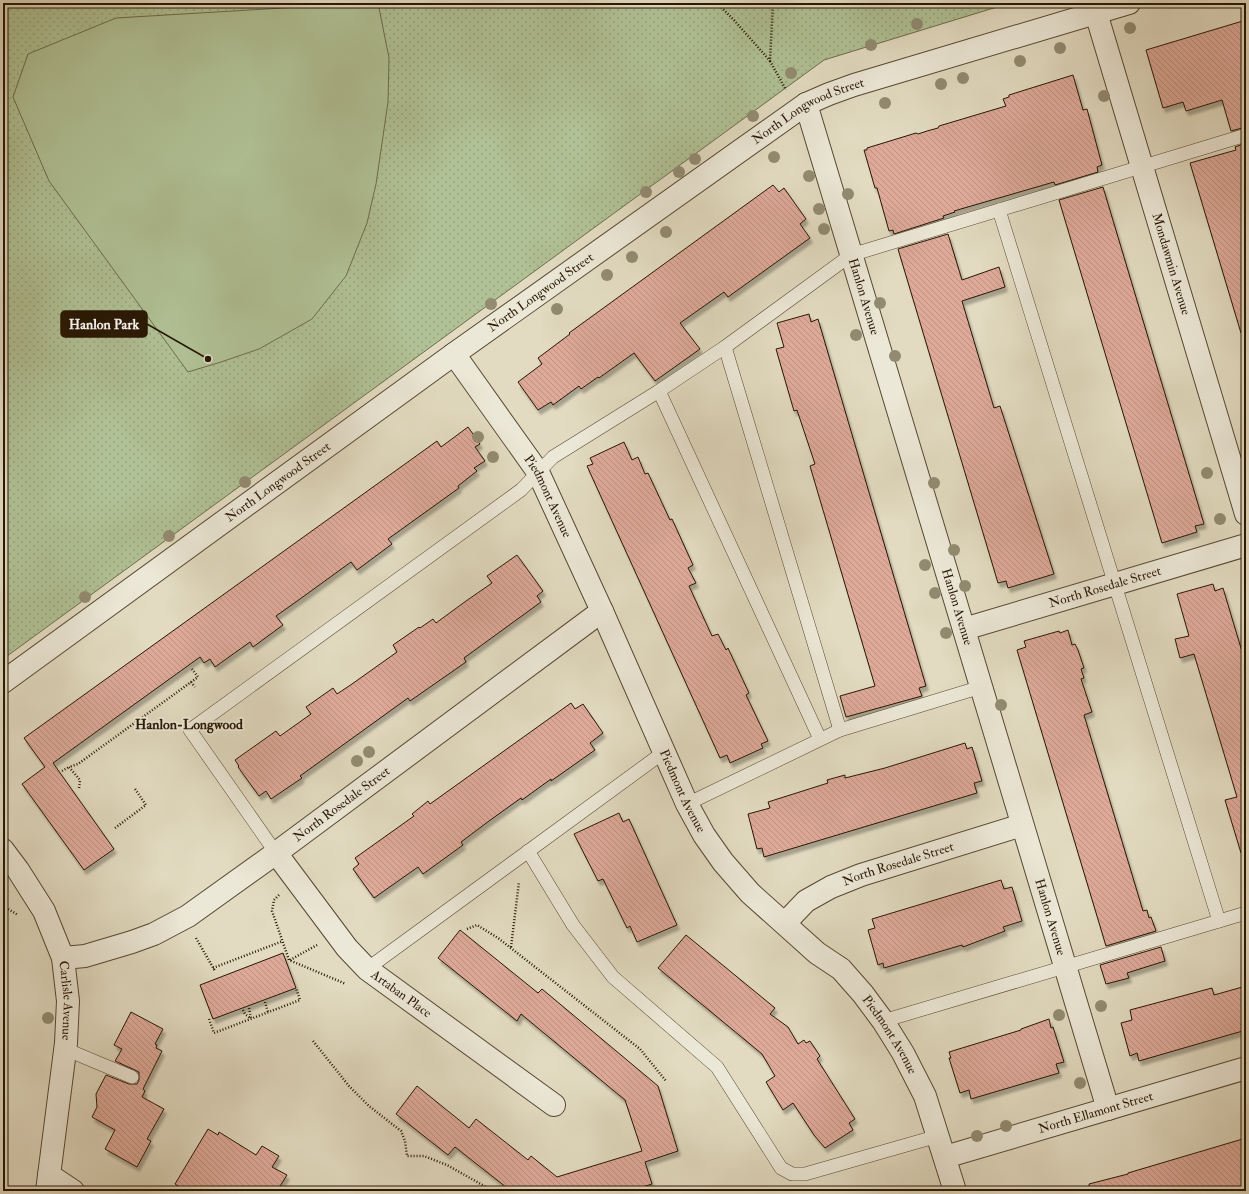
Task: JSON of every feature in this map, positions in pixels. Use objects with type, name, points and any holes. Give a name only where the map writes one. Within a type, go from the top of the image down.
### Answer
[{"type":"street","name":"North Longwood Street","points":[[3,682],[454,354],[797,99],[854,85],[1129,3]]},
{"type":"street","name":"Mondawmin Avenue","points":[[1096,13],[1246,514]]},
{"type":"street","name":"Hanlon Avenue","points":[[797,99],[851,255],[1108,1109]]},
{"type":"street","name":"Piedmont Avenue","points":[[454,354],[538,472],[602,611],[687,804],[704,835],[723,862],[750,893],[817,953],[841,969],[863,994],[883,1021],[903,1053],[925,1096],[955,1191]]},
{"type":"street","name":"North Rosedale Street","points":[[964,629],[1246,544]]},
{"type":"street","name":"North Rosedale Street","points":[[63,958],[85,956],[111,949],[154,934],[188,916],[276,853],[602,611]]},
{"type":"street","name":"North Rosedale Street","points":[[785,923],[806,900],[831,887],[861,875],[1022,825]]},
{"type":"street","name":"Carlisle Avenue","points":[[3,850],[18,870],[44,911],[63,958],[68,1001],[65,1049],[48,1183]]},
{"type":"street","name":"Artaban Place","points":[[276,853],[347,948],[368,969],[554,1105]]},
{"type":"street","name":"North Ellamont Street","points":[[945,1157],[1246,1068]]},
{"type":"street","points":[[48,1183],[72,1191]]},
{"type":"lane","points":[[276,853],[190,730],[521,490],[553,457],[659,391],[725,347],[851,255],[1246,135]]},
{"type":"lane","points":[[999,210],[1219,921]]},
{"type":"lane","points":[[725,347],[840,730]]},
{"type":"lane","points":[[659,391],[820,739]]},
{"type":"lane","points":[[687,804],[840,730],[981,688]]},
{"type":"lane","points":[[368,969],[664,752]]},
{"type":"lane","points":[[528,851],[573,925],[613,977],[717,1067],[781,1168],[792,1174],[805,1174],[938,1136]]},
{"type":"lane","points":[[883,1021],[1246,913]]},
{"type":"lane","points":[[65,1049],[132,1077]]},
{"type":"path","points":[[717,3],[770,61],[797,99]]},
{"type":"path","points":[[770,61],[774,3]]},
{"type":"path","points":[[62,771],[78,764],[198,677],[192,669]]},
{"type":"path","points":[[191,682],[195,687]]},
{"type":"path","points":[[69,767],[80,780],[79,788]]},
{"type":"path","points":[[115,828],[146,805],[135,789]]},
{"type":"path","points":[[511,947],[520,877]]},
{"type":"path","points":[[282,893],[274,900],[272,906],[273,917],[289,960],[346,984]]},
{"type":"path","points":[[3,906],[20,916]]},
{"type":"path","points":[[467,929],[477,925],[511,947],[640,1049],[666,1082]]},
{"type":"path","points":[[194,934],[214,970],[283,941]]},
{"type":"path","points":[[289,960],[321,943]]},
{"type":"path","points":[[209,1020],[214,1033],[300,1000],[296,988]]},
{"type":"path","points":[[265,1002],[268,1012]]},
{"type":"path","points":[[249,1008],[251,1019]]},
{"type":"path","points":[[243,1010],[251,1019]]},
{"type":"path","points":[[313,1041],[349,1086],[370,1106],[401,1131],[405,1141],[407,1156],[424,1156],[447,1165],[493,1191]]},
{"type":"green space","points":[[3,3],[1010,3],[824,60],[3,659]]},
{"type":"green space","points":[[378,3],[389,58],[388,102],[376,184],[367,223],[346,276],[312,319],[259,349],[188,372],[49,181],[13,97],[28,54],[116,18]]},
{"type":"building","points":[[1246,20],[1246,127],[1231,131],[1222,100],[1186,111],[1183,102],[1163,108],[1146,50]]},
{"type":"building","points":[[1073,75],[1083,110],[1087,109],[1102,165],[1097,167],[1098,172],[1055,185],[1054,182],[954,211],[955,212],[943,216],[944,218],[894,234],[893,230],[889,231],[877,188],[875,188],[864,150],[1006,106],[1003,99],[1009,97],[1009,95]]},
{"type":"building","points":[[1246,143],[1246,332],[1241,333],[1190,163],[1236,150],[1235,147]]},
{"type":"building","points":[[773,185],[779,192],[784,188],[806,219],[800,224],[810,238],[728,297],[724,292],[680,323],[700,349],[655,381],[634,353],[581,389],[579,386],[553,405],[551,402],[538,410],[518,382],[542,364],[538,358],[570,334],[569,333]]},
{"type":"building","points":[[1103,187],[1204,524],[1195,526],[1197,532],[1162,543],[1059,200]]},
{"type":"building","points":[[948,234],[962,280],[999,267],[1005,287],[962,301],[994,408],[1000,406],[1054,574],[1008,588],[1006,581],[998,583],[898,249]]},
{"type":"building","points":[[809,314],[811,322],[818,319],[926,686],[919,688],[922,696],[846,717],[840,696],[875,686],[810,466],[815,464],[797,410],[794,411],[776,349],[784,347],[777,323]]},
{"type":"building","points":[[468,427],[480,444],[475,447],[485,461],[474,468],[477,471],[458,486],[459,488],[388,539],[392,544],[357,570],[351,562],[276,616],[283,625],[253,647],[250,642],[215,667],[210,659],[204,663],[200,657],[53,763],[114,849],[84,870],[22,784],[45,767],[24,738],[437,441],[441,447]]},
{"type":"building","points":[[624,442],[632,460],[638,457],[645,474],[648,473],[670,520],[672,519],[693,565],[688,568],[696,583],[689,586],[712,636],[718,634],[726,650],[728,648],[749,693],[746,695],[768,741],[761,744],[763,748],[730,763],[727,755],[720,758],[587,466],[593,464],[590,458]]},
{"type":"building","points":[[517,555],[543,591],[537,596],[541,602],[464,658],[466,662],[410,701],[408,698],[300,776],[302,778],[271,799],[266,791],[259,796],[238,767],[239,766],[235,760],[276,731],[280,736],[311,714],[306,707],[333,688],[337,694],[352,684],[397,652],[393,645],[433,619],[436,623],[492,583],[487,576]]},
{"type":"building","points":[[1213,584],[1215,591],[1223,588],[1246,665],[1246,852],[1241,853],[1225,800],[1237,797],[1194,654],[1180,658],[1175,639],[1189,636],[1177,594]]},
{"type":"building","points":[[1068,630],[1072,645],[1075,644],[1084,668],[1081,669],[1084,678],[1081,679],[1092,712],[1084,715],[1143,911],[1147,910],[1149,918],[1151,917],[1156,931],[1106,946],[1017,650],[1026,647],[1024,641],[1059,631],[1060,633]]},
{"type":"building","points":[[571,703],[575,709],[583,704],[603,733],[590,743],[595,750],[522,800],[521,798],[489,821],[461,842],[463,845],[423,874],[418,867],[374,898],[353,869],[359,864],[355,858],[414,816],[412,814],[428,801],[430,804]]},
{"type":"building","points":[[965,743],[967,749],[972,747],[982,781],[974,783],[977,793],[764,857],[762,848],[757,849],[748,814],[770,808],[768,802],[828,783],[827,780],[845,775],[845,778],[885,768]]},
{"type":"building","points":[[619,813],[623,822],[629,819],[677,925],[637,942],[630,926],[627,928],[603,879],[598,881],[574,834]]},
{"type":"building","points":[[1001,880],[1004,889],[1012,887],[1022,921],[1003,927],[1005,931],[963,947],[962,945],[884,968],[883,963],[878,965],[868,930],[875,928],[872,919]]},
{"type":"building","points":[[460,930],[538,993],[542,989],[658,1086],[678,1151],[645,1162],[652,1184],[630,1191],[511,1191],[455,1147],[448,1155],[396,1114],[417,1086],[469,1128],[476,1119],[528,1160],[531,1156],[557,1177],[642,1151],[625,1100],[521,1014],[517,1021],[438,958]]},
{"type":"building","points":[[686,935],[775,1008],[770,1014],[788,1027],[798,1044],[804,1040],[806,1043],[810,1041],[820,1056],[817,1059],[855,1119],[849,1123],[853,1130],[825,1148],[814,1135],[793,1103],[783,1110],[766,1082],[775,1076],[762,1054],[658,968]]},
{"type":"building","points":[[1161,947],[1165,961],[1127,973],[1129,978],[1106,984],[1100,965]]},
{"type":"building","points":[[283,953],[296,988],[213,1019],[200,985]]},
{"type":"building","points":[[1246,986],[1246,1030],[1139,1061],[1137,1053],[1130,1056],[1121,1023],[1132,1020],[1130,1010],[1212,988],[1214,995]]},
{"type":"building","points":[[131,1012],[163,1029],[155,1044],[157,1045],[156,1048],[162,1051],[143,1089],[145,1091],[142,1097],[164,1109],[147,1139],[151,1141],[137,1167],[105,1149],[115,1130],[92,1117],[97,1107],[96,1094],[106,1075],[129,1084],[137,1084],[139,1080],[139,1072],[115,1061],[122,1049],[114,1045]]},
{"type":"building","points":[[1049,1019],[1064,1062],[1056,1064],[1059,1073],[971,1099],[969,1090],[960,1093],[949,1058],[951,1058],[949,1052],[1021,1030]]},
{"type":"building","points":[[208,1129],[218,1135],[219,1132],[256,1155],[262,1146],[279,1156],[272,1167],[287,1175],[277,1191],[186,1191],[175,1184]]},
{"type":"building","points":[[1246,1138],[1246,1191],[1090,1191],[1089,1184],[1128,1174]]},
{"type":"place","name":"Hanlon Park","points":[[208,359]]},
{"type":"district","name":"Hanlon-Longwood","points":[[189,724]]}]
